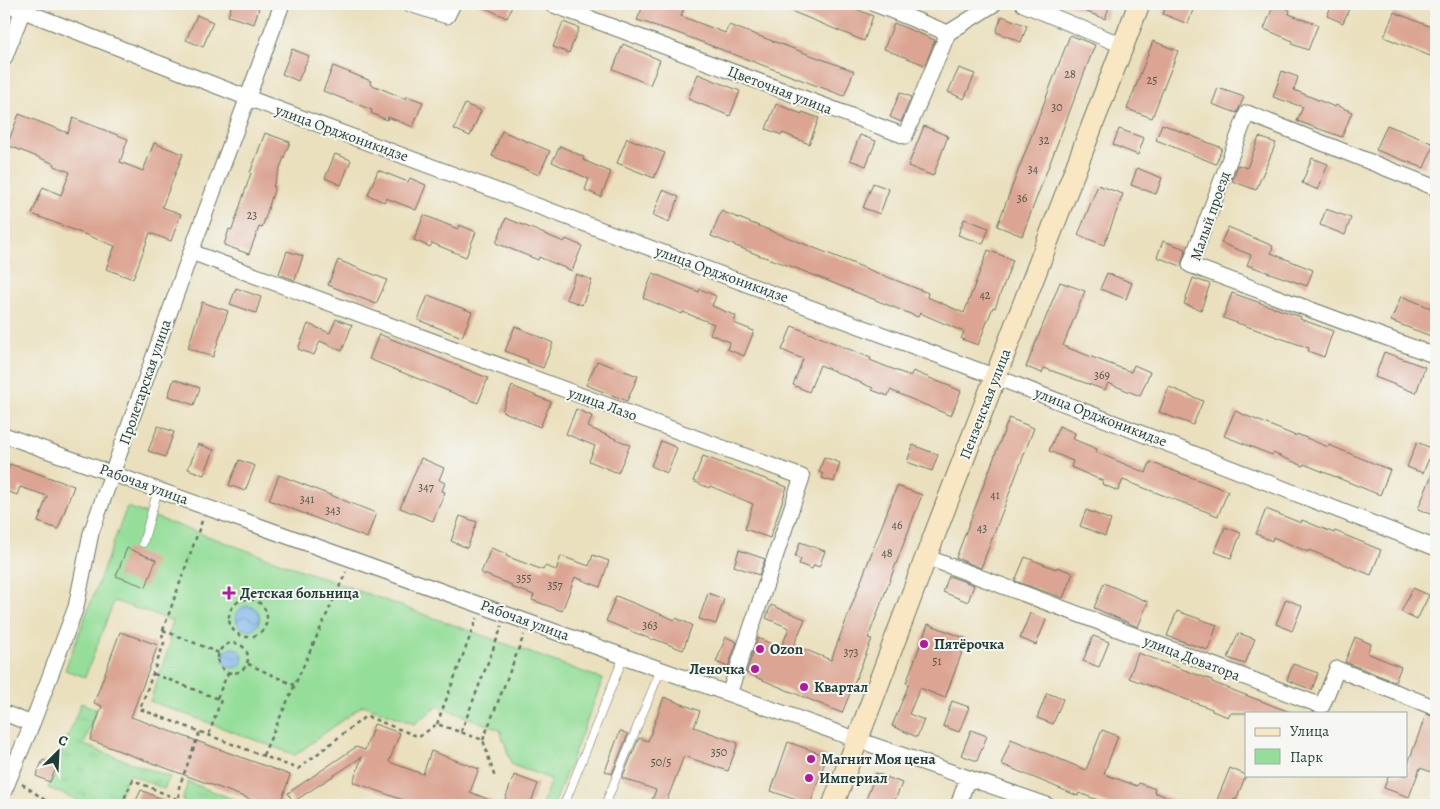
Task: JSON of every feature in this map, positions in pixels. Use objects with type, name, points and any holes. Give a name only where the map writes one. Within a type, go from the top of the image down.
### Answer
[{"type":"street","name":"улица Орджоникидзе","points":[[6,4],[248,98],[996,376],[1436,548]]},
{"type":"street","name":"Пролетарская улица","points":[[7,784],[32,724],[76,607],[91,533],[282,4]]},
{"type":"street","points":[[410,4],[447,16],[452,4]]},
{"type":"street","name":"Цветочная улица","points":[[551,4],[905,136],[948,33]]},
{"type":"street","points":[[875,4],[948,33],[994,4]]},
{"type":"street","points":[[1024,4],[1124,46]]},
{"type":"street","name":"Пензенская улица","points":[[834,805],[926,557],[1139,4]]},
{"type":"street","points":[[4,59],[23,10]]},
{"type":"street","name":"Малый проезд","points":[[1436,188],[1247,113],[1190,265],[1436,356]]},
{"type":"street","name":"улица Лазо","points":[[191,252],[802,477],[729,694]]},
{"type":"street","name":"Рабочая улица","points":[[4,435],[858,740],[1047,805]]},
{"type":"street","name":"улица Доватора","points":[[926,557],[1322,706],[1337,669],[1436,708]]},
{"type":"street","points":[[4,713],[32,724]]},
{"type":"street","points":[[958,805],[968,778]]},
{"type":"lane","points":[[143,543],[158,489]]},
{"type":"lane","points":[[564,805],[624,656]]},
{"type":"lane","points":[[605,805],[661,669]]},
{"type":"path","points":[[207,507],[162,633],[164,644],[140,709],[298,768],[366,716],[419,738],[437,724],[482,605]]},
{"type":"path","points":[[263,755],[352,559]]},
{"type":"path","points":[[240,601],[254,601],[261,604],[267,618],[263,631],[249,637],[242,636],[231,627],[230,612],[240,601]]},
{"type":"path","points":[[461,732],[507,614]]},
{"type":"path","points":[[495,778],[483,740],[529,622]]},
{"type":"path","points":[[163,630],[219,653]]},
{"type":"path","points":[[239,644],[242,636]]},
{"type":"path","points":[[233,642],[239,644],[248,652],[248,664],[240,673],[228,673],[219,664],[219,653],[227,644],[233,642]]},
{"type":"path","points":[[248,664],[294,685]]},
{"type":"path","points":[[217,698],[228,673]]},
{"type":"path","points":[[154,674],[221,700],[209,734]]},
{"type":"path","points":[[437,724],[483,740]]},
{"type":"path","points":[[179,805],[179,787],[200,731]]},
{"type":"path","points":[[121,805],[133,780],[179,800]]},
{"type":"path","points":[[7,784],[31,789],[44,800],[59,805]]},
{"type":"path","points":[[42,805],[44,800]]},
{"type":"green space","points":[[127,507],[603,679],[554,805],[542,805],[551,779],[512,765],[500,730],[438,706],[414,724],[363,705],[295,755],[150,701],[170,644],[168,635],[173,621],[114,601],[85,677],[65,670]]},
{"type":"green space","points":[[81,703],[96,709],[84,745],[170,777],[164,789],[129,774],[115,805],[91,805],[48,788]]},
{"type":"green space","points":[[188,782],[249,805],[184,805],[183,798]]},
{"type":"water","points":[[248,606],[253,607],[259,613],[259,623],[253,629],[248,630],[243,629],[237,623],[236,618],[237,613],[243,607]]},
{"type":"water","points":[[233,648],[240,651],[243,658],[240,665],[233,668],[226,665],[223,658],[226,651]]},
{"type":"building","points":[[232,4],[246,4],[259,8],[254,24],[228,16]]},
{"type":"building","points":[[477,4],[513,4],[507,18]]},
{"type":"building","points":[[644,4],[675,4],[684,8],[681,16],[725,33],[729,25],[854,71],[844,96],[675,32],[637,20]]},
{"type":"building","points":[[774,4],[844,4],[873,16],[864,41]]},
{"type":"building","points":[[1067,4],[1110,4],[1105,19]]},
{"type":"building","points":[[1167,4],[1185,4],[1194,7],[1188,24],[1163,14]]},
{"type":"building","points":[[1274,4],[1290,10],[1289,14],[1318,25],[1308,50],[1292,44],[1293,41],[1264,29]]},
{"type":"building","points":[[1332,4],[1351,4],[1343,23],[1327,16]]},
{"type":"building","points":[[1394,12],[1436,29],[1436,41],[1430,56],[1384,37]]},
{"type":"building","points":[[197,15],[213,22],[203,47],[186,40]]},
{"type":"building","points":[[1002,16],[1027,26],[1021,42],[996,32]]},
{"type":"building","points":[[563,22],[579,28],[569,53],[553,47]]},
{"type":"building","points":[[894,23],[935,40],[925,65],[884,49]]},
{"type":"building","points":[[1070,35],[1095,45],[1022,236],[997,226]]},
{"type":"building","points":[[1153,41],[1178,51],[1152,118],[1127,109]]},
{"type":"building","points":[[623,44],[660,60],[650,85],[613,69]]},
{"type":"building","points":[[292,49],[309,56],[298,81],[282,74]]},
{"type":"building","points":[[333,66],[371,81],[370,84],[406,99],[407,96],[423,102],[413,127],[388,117],[387,120],[371,113],[372,110],[323,91]]},
{"type":"building","points":[[959,68],[975,74],[964,99],[948,92]]},
{"type":"building","points":[[1282,71],[1298,77],[1294,90],[1352,112],[1342,137],[1297,121],[1303,107],[1273,97]]},
{"type":"building","points":[[698,74],[740,91],[730,116],[688,99]]},
{"type":"building","points":[[1218,88],[1244,97],[1237,113],[1212,104]]},
{"type":"building","points":[[900,92],[911,97],[901,122],[890,117]]},
{"type":"building","points":[[465,104],[481,111],[470,136],[454,129]]},
{"type":"building","points":[[776,104],[819,118],[809,144],[783,133],[782,135],[766,129]]},
{"type":"building","points":[[19,114],[68,133],[73,118],[128,139],[120,162],[143,171],[154,143],[183,154],[162,207],[181,214],[171,241],[150,233],[133,279],[106,269],[115,246],[32,214],[43,187],[61,195],[70,172],[7,145]]},
{"type":"building","points":[[1162,124],[1222,148],[1216,164],[1156,140]]},
{"type":"building","points":[[1387,125],[1434,144],[1424,168],[1376,150]]},
{"type":"building","points":[[924,126],[948,136],[933,176],[908,166]]},
{"type":"building","points":[[1119,129],[1144,138],[1138,155],[1113,145]]},
{"type":"building","points":[[502,131],[550,151],[539,175],[492,156]]},
{"type":"building","points":[[265,133],[290,142],[273,186],[275,187],[262,228],[259,227],[249,254],[224,245],[229,229],[232,230]]},
{"type":"building","points":[[860,135],[876,141],[866,166],[850,160]]},
{"type":"building","points":[[1259,137],[1276,143],[1256,190],[1232,181],[1238,165],[1247,168]]},
{"type":"building","points":[[627,138],[665,153],[654,178],[617,163]]},
{"type":"building","points":[[560,146],[584,157],[583,160],[611,172],[601,197],[585,190],[589,179],[552,162]]},
{"type":"building","points":[[335,154],[351,160],[341,185],[325,178]]},
{"type":"building","points":[[1312,158],[1328,164],[1318,190],[1302,183]]},
{"type":"building","points":[[1137,168],[1162,178],[1156,194],[1131,185]]},
{"type":"building","points":[[378,170],[408,182],[410,178],[426,185],[416,210],[386,198],[384,202],[368,195]]},
{"type":"building","points":[[873,183],[889,189],[880,214],[863,208]]},
{"type":"building","points":[[1098,185],[1123,194],[1104,245],[1078,235]]},
{"type":"building","points":[[663,190],[679,197],[669,222],[653,215]]},
{"type":"building","points":[[1326,209],[1351,218],[1345,235],[1320,225]]},
{"type":"building","points":[[721,211],[928,293],[927,297],[964,313],[988,250],[1013,260],[995,308],[993,307],[978,345],[961,339],[964,332],[920,313],[918,317],[711,236]]},
{"type":"building","points":[[424,215],[458,229],[460,225],[476,232],[466,257],[432,243],[430,247],[414,240]]},
{"type":"building","points":[[506,218],[564,242],[566,239],[582,246],[572,271],[539,257],[538,260],[496,243]]},
{"type":"building","points":[[964,219],[989,228],[983,244],[958,235]]},
{"type":"building","points":[[1228,227],[1273,246],[1271,253],[1313,270],[1307,286],[1247,265],[1251,255],[1221,243]]},
{"type":"building","points":[[1163,241],[1186,249],[1181,266],[1157,257]]},
{"type":"building","points":[[287,251],[303,256],[295,280],[279,274]]},
{"type":"building","points":[[338,260],[387,280],[376,304],[328,285]]},
{"type":"building","points":[[653,273],[699,292],[700,289],[716,296],[712,306],[736,316],[734,323],[754,331],[744,356],[727,349],[730,342],[710,334],[714,324],[683,312],[682,314],[643,298]]},
{"type":"building","points":[[1107,273],[1132,283],[1126,299],[1100,289]]},
{"type":"building","points":[[576,274],[592,280],[582,305],[566,299]]},
{"type":"building","points":[[1193,278],[1210,284],[1201,310],[1184,304]]},
{"type":"building","points":[[1060,282],[1085,291],[1063,346],[1131,372],[1134,365],[1150,372],[1140,396],[1108,383],[1105,390],[1044,368],[1042,373],[1026,367]]},
{"type":"building","points":[[236,288],[261,297],[256,313],[230,304]]},
{"type":"building","points":[[1232,293],[1301,317],[1300,319],[1333,331],[1324,357],[1308,351],[1309,348],[1223,318]]},
{"type":"building","points":[[428,295],[472,312],[462,337],[418,320]]},
{"type":"building","points":[[1401,296],[1436,310],[1436,338],[1391,321]]},
{"type":"building","points":[[202,302],[228,311],[213,357],[188,348]]},
{"type":"building","points":[[336,319],[352,325],[342,351],[320,341],[314,355],[298,349],[308,324],[330,333]]},
{"type":"building","points":[[515,326],[553,343],[543,368],[505,351]]},
{"type":"building","points":[[792,326],[910,376],[913,371],[961,391],[951,416],[890,390],[888,396],[872,390],[873,388],[820,365],[809,392],[793,385],[803,359],[782,350]]},
{"type":"building","points":[[379,334],[488,378],[478,403],[369,359]]},
{"type":"building","points":[[1384,352],[1425,367],[1416,393],[1375,377]]},
{"type":"building","points":[[597,361],[638,376],[627,401],[586,385]]},
{"type":"building","points":[[174,379],[200,388],[194,405],[168,396]]},
{"type":"building","points":[[512,386],[551,402],[540,427],[502,411]]},
{"type":"building","points":[[1169,387],[1203,401],[1193,425],[1159,412]]},
{"type":"building","points":[[576,409],[592,416],[588,427],[630,445],[618,473],[589,461],[595,446],[566,434]]},
{"type":"building","points":[[1235,411],[1296,436],[1297,434],[1328,447],[1329,445],[1390,470],[1380,495],[1304,464],[1303,466],[1273,453],[1272,455],[1224,436]]},
{"type":"building","points":[[1009,418],[1034,428],[981,568],[956,558]]},
{"type":"building","points":[[158,426],[174,432],[165,457],[148,451]]},
{"type":"building","points":[[1059,426],[1075,433],[1073,439],[1097,449],[1096,452],[1146,473],[1150,462],[1228,491],[1218,516],[1123,480],[1118,491],[1102,484],[1103,481],[1071,467],[1073,461],[1049,451]]},
{"type":"building","points":[[661,441],[677,448],[667,473],[651,466]]},
{"type":"building","points":[[1417,442],[1433,449],[1423,473],[1407,467]]},
{"type":"building","points":[[198,444],[214,450],[204,475],[188,469]]},
{"type":"building","points":[[913,445],[938,455],[932,471],[907,462]]},
{"type":"building","points":[[703,456],[787,487],[770,538],[745,529],[753,504],[693,481]]},
{"type":"building","points":[[824,457],[840,463],[834,482],[822,478],[823,474],[819,472]]},
{"type":"building","points":[[421,458],[444,468],[439,480],[445,483],[442,491],[445,492],[433,521],[400,508]]},
{"type":"building","points":[[239,460],[255,466],[245,491],[229,485]]},
{"type":"building","points":[[10,464],[74,486],[58,529],[38,522],[47,496],[20,487],[17,495],[4,490],[4,481]]},
{"type":"building","points":[[1436,465],[1436,516],[1418,509]]},
{"type":"building","points":[[279,475],[376,513],[367,538],[269,500]]},
{"type":"building","points":[[897,486],[922,495],[868,638],[872,639],[842,713],[746,673],[758,638],[781,648],[789,628],[766,618],[771,605],[805,619],[794,645],[831,660]]},
{"type":"building","points":[[1266,509],[1301,523],[1302,520],[1334,533],[1335,531],[1381,550],[1371,575],[1273,537],[1272,541],[1256,534]]},
{"type":"building","points":[[1086,510],[1111,520],[1105,536],[1080,526]]},
{"type":"building","points":[[460,516],[477,522],[467,548],[451,541]]},
{"type":"building","points":[[1225,527],[1241,533],[1231,558],[1215,552]]},
{"type":"building","points":[[800,542],[825,551],[819,567],[814,565],[812,569],[799,564],[801,559],[795,557]]},
{"type":"building","points":[[127,548],[156,560],[146,587],[116,576]]},
{"type":"building","points":[[491,548],[507,554],[506,556],[543,570],[545,566],[556,570],[561,556],[589,566],[593,555],[609,561],[600,587],[575,577],[562,611],[532,600],[534,595],[481,573]]},
{"type":"building","points":[[739,550],[765,559],[759,575],[734,566]]},
{"type":"building","points":[[1025,557],[1056,569],[1057,567],[1073,573],[1063,598],[1015,581]]},
{"type":"building","points":[[949,576],[974,585],[968,602],[943,592]]},
{"type":"building","points":[[1104,583],[1148,602],[1138,627],[1094,608]]},
{"type":"building","points":[[1413,588],[1429,595],[1417,620],[1401,612]]},
{"type":"building","points":[[708,593],[724,599],[716,624],[699,619]]},
{"type":"building","points":[[616,596],[692,625],[683,650],[606,621]]},
{"type":"building","points":[[1286,599],[1302,606],[1292,631],[1276,624]]},
{"type":"building","points":[[1177,611],[1217,625],[1208,650],[1167,636]]},
{"type":"building","points":[[1030,613],[1046,620],[1036,645],[1020,638]]},
{"type":"building","points":[[928,624],[967,639],[945,698],[920,688],[909,714],[924,720],[917,737],[892,726],[909,684],[906,683]]},
{"type":"building","points":[[120,632],[158,645],[131,717],[290,775],[280,805],[266,805],[90,740],[102,706],[94,703]]},
{"type":"building","points":[[1238,633],[1255,639],[1245,664],[1228,658]]},
{"type":"building","points":[[1093,636],[1109,642],[1099,667],[1083,661]]},
{"type":"building","points":[[726,637],[737,642],[728,667],[716,662]]},
{"type":"building","points":[[1355,637],[1371,644],[1367,653],[1401,667],[1395,682],[1345,662]]},
{"type":"building","points":[[1138,653],[1212,680],[1212,682],[1289,712],[1230,713],[1228,717],[1212,711],[1212,709],[1129,678]]},
{"type":"building","points":[[1293,664],[1318,673],[1312,690],[1287,680]]},
{"type":"building","points":[[1047,693],[1063,699],[1053,724],[1037,718]]},
{"type":"building","points":[[664,697],[700,711],[694,727],[738,743],[728,771],[684,756],[665,805],[650,805],[656,790],[622,778],[639,738],[648,741]]},
{"type":"building","points":[[952,701],[969,707],[959,732],[943,726]]},
{"type":"building","points":[[1426,714],[1436,717],[1436,765],[1434,773],[1420,768],[1409,797],[1384,788],[1389,776],[1408,776],[1408,764]]},
{"type":"building","points":[[374,724],[400,733],[389,762],[423,774],[431,751],[479,769],[470,792],[502,805],[417,805],[353,782],[362,757],[293,802],[288,793],[356,747],[365,750]]},
{"type":"building","points":[[971,730],[987,736],[977,761],[961,755]]},
{"type":"building","points":[[1102,730],[1118,736],[1104,774],[1137,786],[1139,783],[1155,789],[1154,792],[1187,805],[1111,805],[1079,793],[1078,796],[1001,764],[1011,739],[1086,770]]},
{"type":"building","points":[[620,731],[628,734],[612,774],[605,771]]},
{"type":"building","points":[[788,742],[827,756],[810,805],[771,791]]},
{"type":"building","points":[[43,760],[57,766],[50,782],[36,776]]},
{"type":"building","points":[[1230,768],[1245,775],[1236,800],[1234,799],[1232,805],[1215,805]]},
{"type":"building","points":[[876,773],[902,783],[893,805],[864,805]]},
{"type":"building","points":[[514,775],[538,784],[530,805],[503,805]]},
{"type":"building","points":[[141,790],[175,805],[134,805]]},
{"type":"place","name":"Детская больница","points":[[229,593]]},
{"type":"place","name":"Пятёрочка","points":[[924,644]]},
{"type":"place","name":"Ozon","points":[[760,649]]},
{"type":"place","name":"Леночка","points":[[755,669]]},
{"type":"place","name":"Квартал","points":[[804,687]]},
{"type":"place","name":"Магнит Моя цена","points":[[811,759]]},
{"type":"place","name":"Империал","points":[[809,778]]}]
